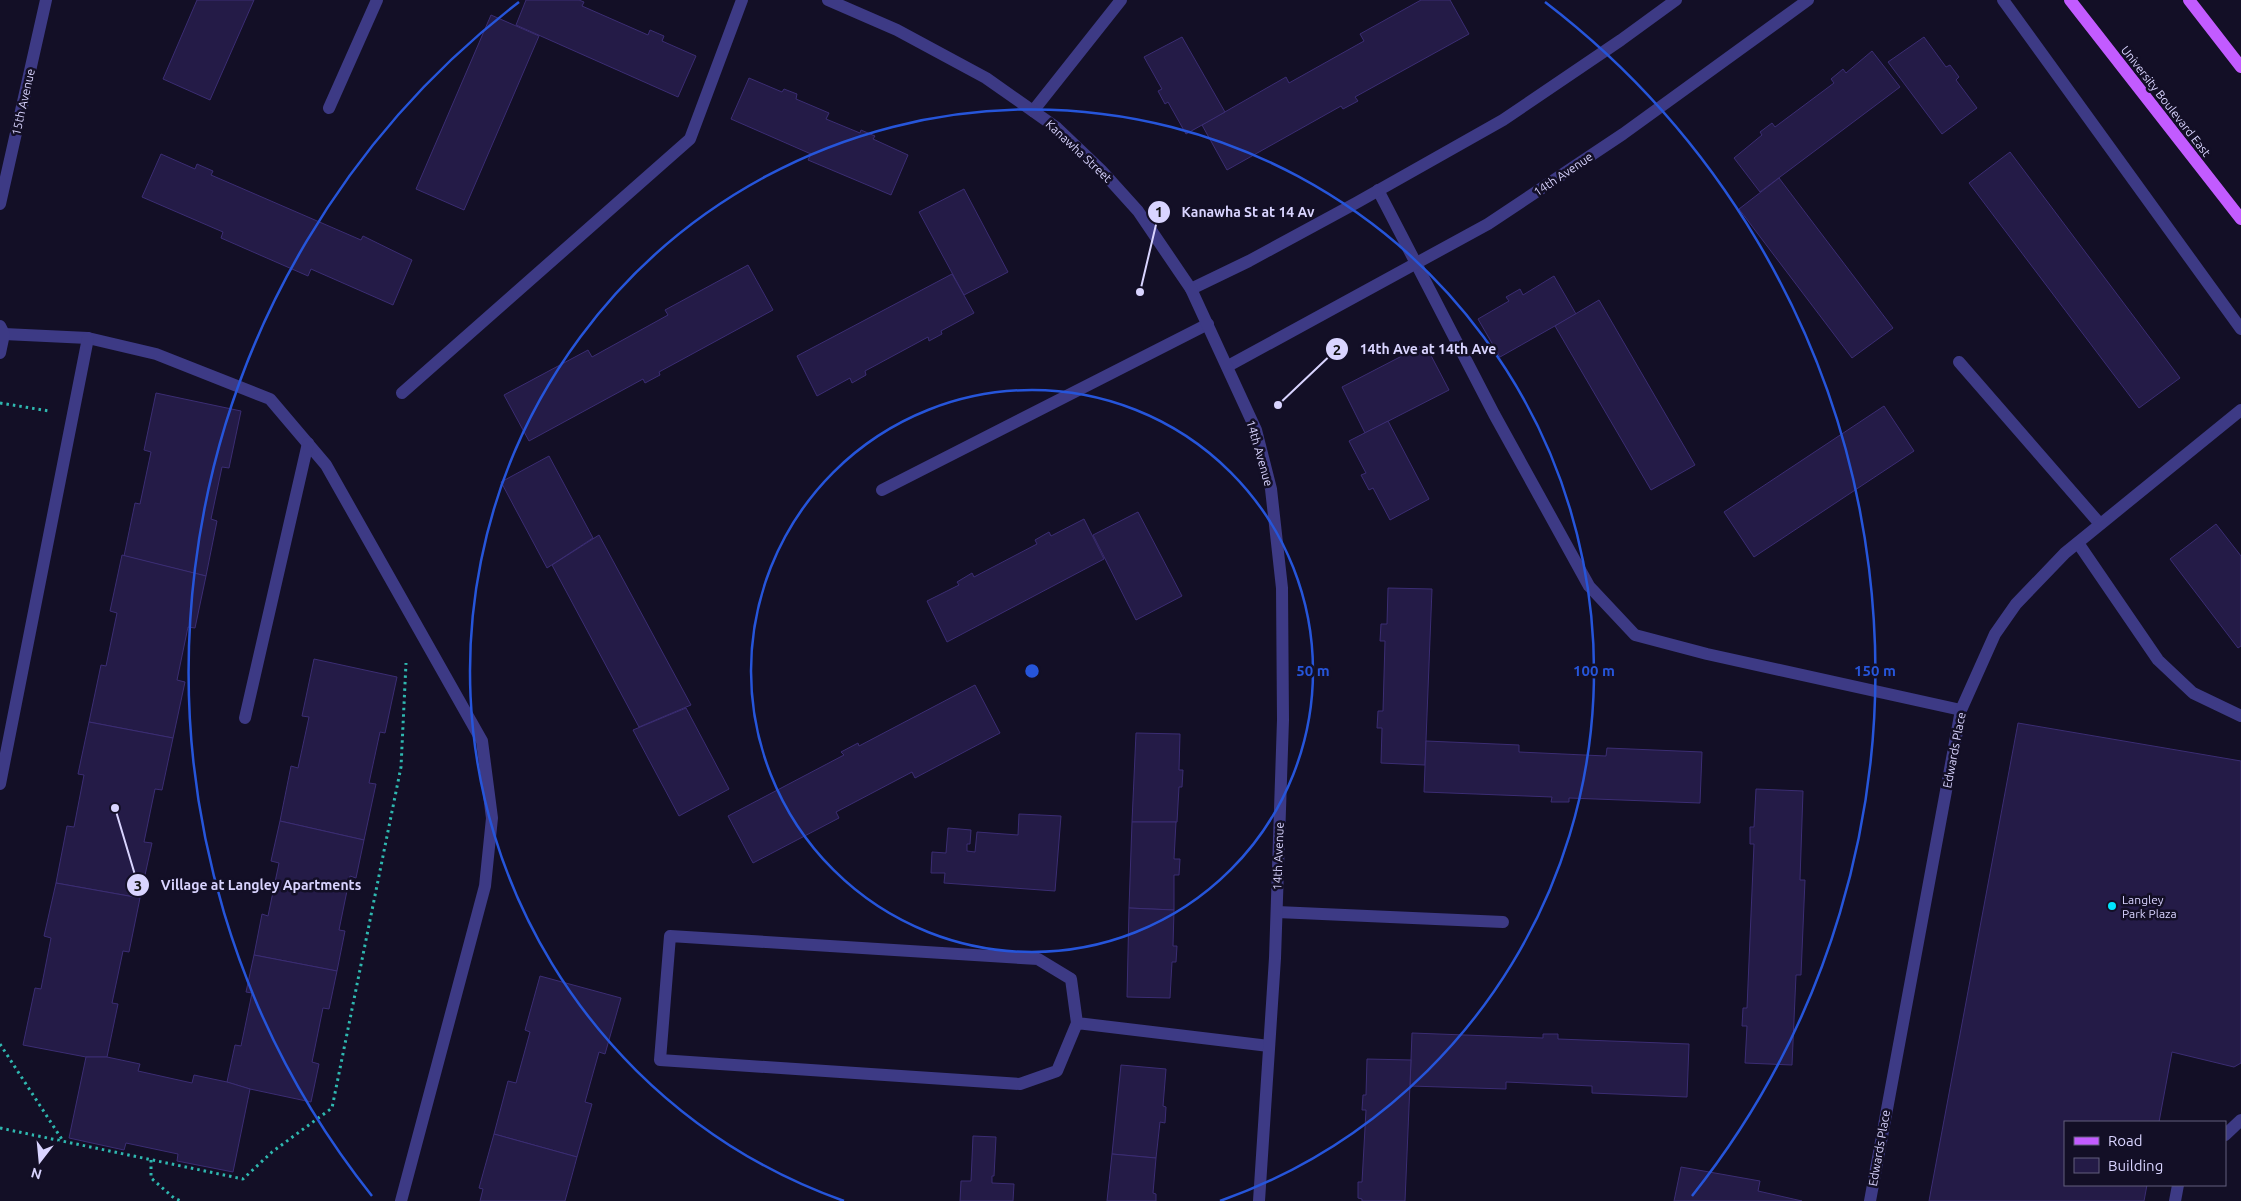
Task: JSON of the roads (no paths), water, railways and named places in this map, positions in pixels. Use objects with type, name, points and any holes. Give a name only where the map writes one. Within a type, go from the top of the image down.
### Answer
[{"type":"main road","name":"University Boulevard East","points":[[2070,0],[2241,219]]},
{"type":"main road","points":[[2189,0],[2241,67]]},
{"type":"street","name":"15th Avenue","points":[[0,204],[46,0]]},
{"type":"street","points":[[330,108],[377,0]]},
{"type":"street","points":[[402,393],[690,139],[742,0]]},
{"type":"street","name":"Kanawha Street","points":[[828,0],[897,30],[986,78],[1057,128],[1102,170],[1138,211],[1191,289],[1228,366]]},
{"type":"street","points":[[1033,111],[1121,0]]},
{"type":"street","points":[[1191,289],[1248,261],[1503,120],[1621,40],[1676,0]]},
{"type":"street","name":"14th Avenue","points":[[1259,1201],[1277,912],[1282,720],[1282,588],[1271,489],[1256,430],[1228,366],[1488,224],[1615,139],[1808,0]]},
{"type":"street","points":[[2003,0],[2241,329]]},
{"type":"street","points":[[1378,190],[1494,414],[1588,586],[1635,634],[1707,654],[1961,710]]},
{"type":"street","points":[[882,490],[1208,324]]},
{"type":"street","points":[[0,353],[2,330],[88,338],[156,354],[270,399],[326,465],[482,741],[492,818],[485,886],[401,1201]]},
{"type":"street","points":[[0,784],[88,338]]},
{"type":"street","points":[[1959,362],[2100,524]]},
{"type":"street","name":"Edwards Place","points":[[1870,1201],[1961,710],[1995,634],[2011,612],[2065,553],[2241,410]]},
{"type":"street","points":[[245,718],[308,443]]},
{"type":"street","points":[[2078,543],[2158,660],[2193,692],[2241,716]]},
{"type":"street","points":[[1277,912],[1503,922]]},
{"type":"street","points":[[670,936],[1038,959],[1071,979],[1077,1023],[1057,1071],[1020,1084],[660,1060],[670,936]]},
{"type":"street","points":[[1077,1023],[1269,1046]]},
{"type":"street","points":[[2226,1134],[2241,1120]]},
{"type":"street","points":[[2175,1201],[2178,1186]]},
{"type":"place","name":"Kanawha St at 14 Av","points":[[1140,292]]},
{"type":"place","name":"14th Ave at 14th Ave","points":[[1278,405]]},
{"type":"place","name":"Village at Langley Apartments","points":[[115,808]]},
{"type":"place","name":"Langley Park Plaza","points":[[2112,906]]}]
